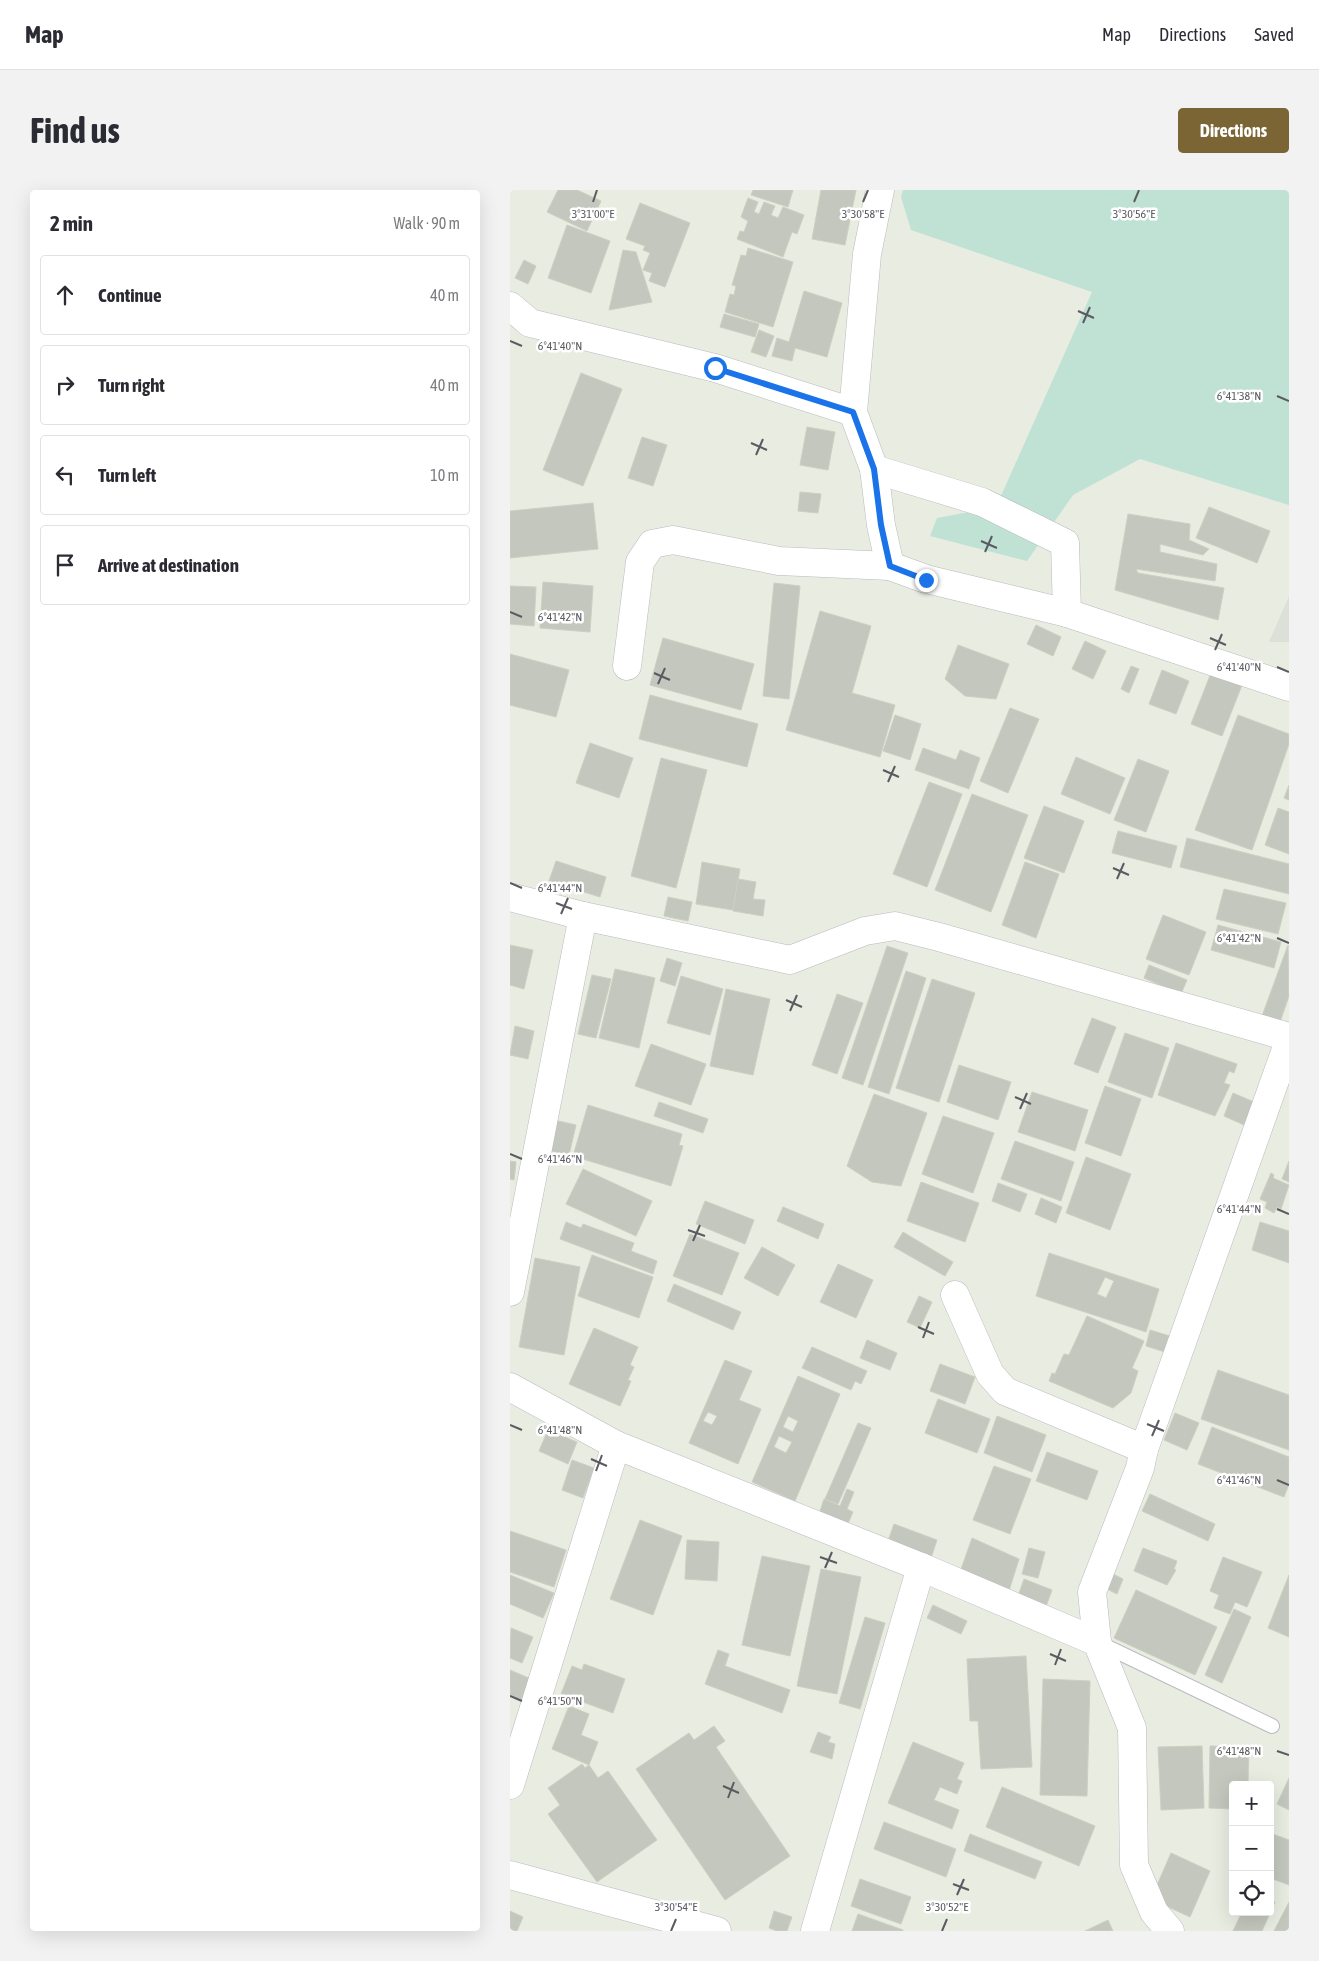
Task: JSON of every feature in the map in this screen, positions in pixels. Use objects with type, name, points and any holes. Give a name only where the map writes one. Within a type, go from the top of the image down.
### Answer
[{"type":"street","points":[[880,190],[867,254],[853,412],[874,469],[881,525],[890,566]]},
{"type":"street","points":[[517,322],[715,368],[853,412]]},
{"type":"street","points":[[874,469],[982,502],[1065,543],[1067,613]]},
{"type":"street","points":[[627,666],[640,562],[652,544],[673,540],[779,560],[890,566],[926,580],[1067,613],[1289,687]]},
{"type":"street","points":[[510,897],[583,916],[790,960],[864,931],[895,926],[939,937],[1289,1039],[1144,1449],[1140,1468],[1092,1592],[1097,1642],[1132,1728],[1134,1865],[1154,1912],[1170,1931]]},
{"type":"street","points":[[510,1292],[583,916]]},
{"type":"street","points":[[955,1295],[990,1374],[1005,1391],[1144,1449]]},
{"type":"street","points":[[510,1387],[616,1445],[921,1567],[1097,1642]]},
{"type":"street","points":[[510,1785],[616,1445]]},
{"type":"street","points":[[815,1931],[921,1567]]},
{"type":"street","points":[[510,1875],[717,1931]]},
{"type":"lane","points":[[1097,1642],[1272,1726]]},
{"type":"shaded area","points":[[1289,596],[1289,642],[1269,642]]},
{"type":"green space","points":[[903,190],[1289,190],[1289,505],[1140,459],[1073,495],[1027,561],[930,536],[937,518],[996,507],[1092,292],[911,230],[901,197]]},
{"type":"building","points":[[558,190],[577,190],[601,201],[587,231],[547,212]]},
{"type":"building","points":[[753,190],[793,190],[788,207],[751,195]]},
{"type":"building","points":[[821,190],[856,190],[845,245],[812,239]]},
{"type":"building","points":[[748,198],[758,202],[754,212],[759,214],[764,202],[775,206],[771,215],[778,218],[783,207],[804,215],[797,234],[792,232],[783,257],[737,239],[740,231],[744,232],[748,221],[741,217]]},
{"type":"building","points":[[640,203],[690,223],[665,287],[649,281],[652,273],[643,270],[650,253],[643,250],[645,246],[626,239]]},
{"type":"building","points":[[567,225],[610,241],[591,293],[548,278]]},
{"type":"building","points":[[748,248],[793,262],[773,327],[725,312],[730,294],[734,295],[736,286],[732,285],[741,255],[746,256]]},
{"type":"building","points":[[623,250],[636,252],[652,302],[609,310]]},
{"type":"building","points":[[524,260],[536,266],[528,284],[515,278]]},
{"type":"building","points":[[804,291],[842,303],[827,357],[795,348],[792,361],[772,356],[777,338],[789,342]]},
{"type":"building","points":[[724,314],[759,324],[755,337],[720,327]]},
{"type":"building","points":[[759,330],[774,336],[766,357],[751,352]]},
{"type":"building","points":[[581,373],[622,389],[583,486],[543,470]]},
{"type":"building","points":[[807,427],[835,432],[828,470],[800,465]]},
{"type":"building","points":[[642,437],[667,445],[653,486],[628,478]]},
{"type":"building","points":[[800,492],[821,494],[818,513],[798,511]]},
{"type":"building","points":[[593,503],[598,549],[510,558],[510,511]]},
{"type":"building","points":[[1209,507],[1270,531],[1257,563],[1196,538]]},
{"type":"building","points":[[1128,514],[1190,524],[1189,540],[1209,549],[1203,555],[1160,544],[1160,552],[1217,564],[1215,581],[1136,569],[1138,573],[1224,588],[1218,620],[1115,590]]},
{"type":"building","points":[[543,582],[593,586],[590,632],[540,628]]},
{"type":"building","points":[[774,583],[800,586],[789,699],[763,696]]},
{"type":"building","points":[[510,586],[536,587],[534,626],[510,624]]},
{"type":"building","points":[[820,611],[871,626],[852,693],[895,705],[880,757],[786,730]]},
{"type":"building","points":[[1036,625],[1061,637],[1053,656],[1027,644]]},
{"type":"building","points":[[663,638],[754,664],[741,710],[650,685]]},
{"type":"building","points":[[1085,641],[1106,651],[1093,679],[1072,669]]},
{"type":"building","points":[[958,645],[1009,664],[996,699],[965,696],[945,679]]},
{"type":"building","points":[[510,654],[569,670],[556,717],[510,705]]},
{"type":"building","points":[[1131,666],[1139,669],[1129,693],[1121,689]]},
{"type":"building","points":[[1162,670],[1189,681],[1176,714],[1149,704]]},
{"type":"building","points":[[1211,673],[1242,685],[1222,736],[1191,724]]},
{"type":"building","points":[[650,695],[758,724],[747,767],[639,739]]},
{"type":"building","points":[[1010,708],[1039,719],[1008,793],[980,781]]},
{"type":"building","points":[[895,715],[921,724],[910,760],[883,751]]},
{"type":"building","points":[[1238,715],[1289,734],[1289,744],[1252,850],[1195,830]]},
{"type":"building","points":[[590,743],[633,758],[619,798],[576,783]]},
{"type":"building","points":[[923,748],[956,760],[960,750],[980,758],[969,789],[915,770]]},
{"type":"building","points":[[1076,757],[1125,778],[1110,814],[1061,794]]},
{"type":"building","points":[[661,758],[707,770],[676,888],[631,876]]},
{"type":"building","points":[[1138,759],[1169,771],[1146,832],[1114,820]]},
{"type":"building","points":[[929,782],[962,794],[927,887],[893,874]]},
{"type":"building","points":[[1289,785],[1289,800],[1284,798]]},
{"type":"building","points":[[972,794],[1028,815],[991,912],[935,890]]},
{"type":"building","points":[[1044,806],[1084,821],[1064,873],[1024,858]]},
{"type":"building","points":[[1278,808],[1289,812],[1289,854],[1265,845]]},
{"type":"building","points":[[1118,831],[1177,846],[1171,868],[1112,853]]},
{"type":"building","points":[[1187,838],[1289,864],[1289,894],[1180,867]]},
{"type":"building","points":[[556,861],[606,877],[600,897],[549,881]]},
{"type":"building","points":[[702,862],[740,869],[733,910],[696,904]]},
{"type":"building","points":[[1025,862],[1059,874],[1036,938],[1002,925]]},
{"type":"building","points":[[738,879],[756,882],[753,899],[765,900],[763,916],[733,911]]},
{"type":"building","points":[[1224,889],[1286,903],[1278,934],[1216,919]]},
{"type":"building","points":[[668,897],[692,902],[688,921],[664,916]]},
{"type":"building","points":[[1163,915],[1206,932],[1189,975],[1146,959]]},
{"type":"building","points":[[1218,925],[1281,942],[1274,968],[1211,950]]},
{"type":"building","points":[[510,945],[533,950],[524,989],[510,985]]},
{"type":"building","points":[[1288,945],[1289,996],[1280,1022],[1262,1016]]},
{"type":"building","points":[[887,946],[908,953],[863,1085],[842,1078]]},
{"type":"building","points":[[667,958],[682,963],[675,986],[660,981]]},
{"type":"building","points":[[1149,965],[1187,980],[1181,994],[1144,978]]},
{"type":"building","points":[[615,969],[655,978],[639,1048],[599,1038]]},
{"type":"building","points":[[906,971],[926,978],[889,1094],[868,1087]]},
{"type":"building","points":[[592,975],[611,979],[596,1038],[578,1034]]},
{"type":"building","points":[[681,976],[723,989],[710,1035],[667,1023]]},
{"type":"building","points":[[932,979],[975,993],[939,1102],[896,1088]]},
{"type":"building","points":[[726,989],[770,999],[753,1075],[710,1066]]},
{"type":"building","points":[[837,994],[863,1003],[837,1074],[812,1065]]},
{"type":"building","points":[[1092,1018],[1116,1027],[1098,1073],[1074,1064]]},
{"type":"building","points":[[515,1026],[534,1031],[528,1059],[510,1055]]},
{"type":"building","points":[[1125,1033],[1169,1048],[1152,1098],[1108,1082]]},
{"type":"building","points":[[1176,1043],[1237,1064],[1234,1073],[1229,1071],[1224,1083],[1230,1085],[1215,1116],[1158,1095]]},
{"type":"building","points":[[651,1044],[706,1064],[691,1105],[635,1086]]},
{"type":"building","points":[[959,1065],[1011,1082],[998,1120],[947,1102]]},
{"type":"building","points":[[1105,1086],[1141,1099],[1121,1156],[1085,1143]]},
{"type":"building","points":[[1032,1092],[1088,1110],[1075,1151],[1018,1132]]},
{"type":"building","points":[[1233,1093],[1254,1102],[1244,1125],[1224,1116]]},
{"type":"building","points":[[874,1094],[927,1113],[901,1186],[872,1182],[847,1166]]},
{"type":"building","points":[[659,1102],[708,1119],[703,1133],[654,1116]]},
{"type":"building","points":[[588,1105],[682,1134],[679,1145],[683,1146],[671,1186],[573,1156]]},
{"type":"building","points":[[943,1116],[994,1133],[973,1193],[922,1174]]},
{"type":"building","points":[[554,1120],[576,1125],[569,1155],[547,1150]]},
{"type":"building","points":[[1015,1141],[1074,1162],[1061,1201],[1001,1179]]},
{"type":"building","points":[[1086,1157],[1131,1174],[1110,1230],[1066,1213]]},
{"type":"building","points":[[510,1161],[516,1162],[514,1180],[510,1179]]},
{"type":"building","points":[[1289,1161],[1289,1182],[1282,1179]]},
{"type":"building","points":[[583,1169],[652,1201],[636,1236],[566,1204]]},
{"type":"building","points":[[1271,1173],[1274,1175],[1273,1178],[1289,1185],[1281,1209],[1277,1207],[1274,1213],[1265,1208],[1267,1202],[1260,1199]]},
{"type":"building","points":[[921,1182],[979,1203],[965,1242],[907,1221]]},
{"type":"building","points":[[998,1183],[1027,1194],[1020,1212],[992,1201]]},
{"type":"building","points":[[1041,1198],[1062,1207],[1056,1223],[1035,1214]]},
{"type":"building","points":[[705,1201],[754,1220],[745,1244],[696,1224]]},
{"type":"building","points":[[783,1207],[824,1224],[818,1239],[777,1221]]},
{"type":"building","points":[[566,1222],[581,1228],[583,1224],[634,1243],[631,1251],[657,1261],[653,1274],[560,1239]]},
{"type":"building","points":[[1260,1222],[1289,1231],[1289,1263],[1252,1250]]},
{"type":"building","points":[[903,1232],[953,1262],[945,1276],[894,1247]]},
{"type":"building","points":[[690,1234],[739,1253],[722,1295],[673,1276]]},
{"type":"building","points":[[762,1247],[795,1265],[778,1296],[744,1278]]},
{"type":"building","points":[[1049,1253],[1159,1289],[1146,1332],[1036,1296]],"holes":[[[1105,1277],[1114,1281],[1106,1298],[1097,1294]]]},
{"type":"building","points":[[592,1255],[653,1277],[639,1318],[578,1296]]},
{"type":"building","points":[[535,1258],[580,1267],[564,1355],[519,1347]]},
{"type":"building","points":[[838,1264],[873,1280],[856,1318],[820,1302]]},
{"type":"building","points":[[674,1284],[741,1312],[733,1330],[667,1301]]},
{"type":"building","points":[[919,1296],[932,1302],[920,1328],[907,1322]]},
{"type":"building","points":[[1087,1316],[1144,1341],[1132,1368],[1138,1371],[1131,1393],[1113,1408],[1049,1381],[1052,1373],[1055,1374],[1064,1354],[1069,1355]]},
{"type":"building","points":[[594,1328],[638,1347],[630,1365],[634,1367],[628,1380],[631,1381],[620,1406],[569,1384]]},
{"type":"building","points":[[1150,1330],[1173,1337],[1168,1353],[1146,1346]]},
{"type":"building","points":[[867,1340],[897,1353],[890,1370],[860,1358]]},
{"type":"building","points":[[812,1347],[867,1371],[861,1384],[855,1381],[851,1390],[802,1368]]},
{"type":"building","points":[[725,1360],[752,1371],[739,1400],[761,1409],[738,1464],[689,1443]],"holes":[[[708,1412],[717,1416],[712,1425],[703,1421]]]},
{"type":"building","points":[[940,1364],[975,1377],[965,1404],[930,1391]]},
{"type":"building","points":[[1218,1370],[1289,1395],[1289,1450],[1201,1419]]},
{"type":"building","points":[[798,1376],[840,1394],[795,1501],[752,1482]],"holes":[[[788,1416],[798,1421],[793,1432],[783,1427]],[[779,1436],[792,1442],[786,1453],[774,1447]]]},
{"type":"building","points":[[938,1399],[990,1419],[977,1453],[925,1433]]},
{"type":"building","points":[[1175,1413],[1199,1423],[1187,1450],[1164,1440]]},
{"type":"building","points":[[997,1416],[1046,1435],[1032,1472],[984,1453]]},
{"type":"building","points":[[858,1423],[871,1428],[838,1504],[825,1499]]},
{"type":"building","points":[[1212,1427],[1289,1457],[1289,1484],[1284,1497],[1198,1464]]},
{"type":"building","points":[[548,1430],[577,1442],[568,1464],[539,1451]]},
{"type":"building","points":[[1047,1452],[1098,1471],[1087,1500],[1036,1481]]},
{"type":"building","points":[[572,1460],[594,1468],[583,1498],[562,1490]]},
{"type":"building","points":[[994,1466],[1031,1479],[1010,1534],[973,1520]]},
{"type":"building","points":[[847,1489],[854,1492],[847,1509],[853,1512],[847,1526],[819,1514],[824,1499],[840,1506]]},
{"type":"building","points":[[1150,1494],[1215,1524],[1208,1541],[1142,1511]]},
{"type":"building","points":[[640,1520],[682,1536],[653,1615],[610,1599]]},
{"type":"building","points":[[894,1524],[937,1540],[931,1558],[888,1541]]},
{"type":"building","points":[[510,1531],[566,1550],[554,1587],[510,1572]]},
{"type":"building","points":[[972,1538],[1019,1559],[1008,1594],[959,1575]]},
{"type":"building","points":[[687,1540],[719,1542],[717,1581],[685,1579]]},
{"type":"building","points":[[1029,1548],[1045,1552],[1038,1578],[1022,1574]]},
{"type":"building","points":[[1143,1548],[1177,1561],[1174,1569],[1176,1570],[1167,1585],[1134,1571]]},
{"type":"building","points":[[762,1556],[810,1566],[790,1656],[742,1645]]},
{"type":"building","points":[[1223,1557],[1262,1572],[1247,1607],[1235,1602],[1230,1614],[1214,1608],[1219,1595],[1210,1591]]},
{"type":"building","points":[[821,1569],[861,1577],[837,1694],[797,1686]]},
{"type":"building","points":[[1111,1573],[1123,1579],[1117,1594],[1105,1588]]},
{"type":"building","points":[[510,1575],[554,1593],[543,1618],[510,1604]]},
{"type":"building","points":[[1289,1575],[1289,1637],[1268,1628]]},
{"type":"building","points":[[1024,1579],[1052,1590],[1045,1609],[1017,1599]]},
{"type":"building","points":[[1136,1590],[1217,1627],[1195,1675],[1114,1638]]},
{"type":"building","points":[[933,1605],[967,1621],[961,1634],[927,1618]]},
{"type":"building","points":[[1234,1609],[1251,1617],[1222,1683],[1205,1675]]},
{"type":"building","points":[[865,1617],[885,1623],[860,1709],[839,1703]]},
{"type":"building","points":[[511,1628],[533,1637],[522,1663],[510,1658]]},
{"type":"building","points":[[718,1650],[729,1654],[725,1666],[790,1690],[782,1713],[705,1684]]},
{"type":"building","points":[[1026,1656],[1032,1767],[981,1769],[978,1721],[970,1721],[967,1659]]},
{"type":"building","points":[[584,1664],[625,1679],[613,1713],[561,1694],[572,1666],[582,1670]]},
{"type":"building","points":[[510,1670],[531,1679],[522,1701],[510,1696]]},
{"type":"building","points":[[1043,1679],[1090,1681],[1087,1796],[1040,1795]]},
{"type":"building","points":[[569,1706],[589,1714],[581,1735],[598,1742],[589,1765],[552,1749]]},
{"type":"building","points":[[714,1726],[725,1741],[716,1747],[790,1856],[725,1900],[636,1769],[689,1733],[694,1740]]},
{"type":"building","points":[[818,1732],[831,1737],[828,1742],[835,1744],[832,1759],[810,1752]]},
{"type":"building","points":[[913,1742],[964,1763],[957,1779],[962,1781],[957,1794],[940,1787],[934,1800],[959,1810],[952,1829],[888,1803]]},
{"type":"building","points":[[1202,1746],[1204,1808],[1161,1810],[1158,1747]]},
{"type":"building","points":[[1210,1746],[1249,1747],[1248,1781],[1229,1781],[1229,1809],[1209,1808]]},
{"type":"building","points":[[582,1764],[585,1768],[589,1765],[598,1778],[608,1771],[657,1840],[597,1882],[548,1814],[560,1805],[548,1788]]},
{"type":"building","points":[[1289,1778],[1289,1810],[1277,1804]]},
{"type":"building","points":[[1002,1787],[1095,1826],[1079,1866],[986,1827]]},
{"type":"building","points":[[884,1822],[956,1849],[946,1877],[874,1849]]},
{"type":"building","points":[[970,1834],[1042,1862],[1035,1879],[964,1851]]},
{"type":"building","points":[[1274,1834],[1289,1840],[1289,1885],[1274,1879]]},
{"type":"building","points":[[1171,1853],[1210,1871],[1190,1917],[1151,1899]]},
{"type":"building","points":[[860,1879],[911,1897],[901,1924],[851,1906]]},
{"type":"building","points":[[1289,1902],[1289,1931],[1274,1931]]},
{"type":"building","points":[[510,1911],[523,1917],[517,1931],[510,1930]]},
{"type":"building","points":[[774,1911],[792,1917],[787,1931],[777,1931],[769,1928]]},
{"type":"building","points":[[858,1914],[903,1930],[903,1931],[852,1931]]},
{"type":"building","points":[[1240,1916],[1269,1916],[1262,1931],[1233,1931]]},
{"type":"building","points":[[1108,1920],[1113,1931],[1085,1931]]},
{"type":"route","points":[[715,368],[853,412],[874,469],[881,525],[890,566],[926,580]]}]
